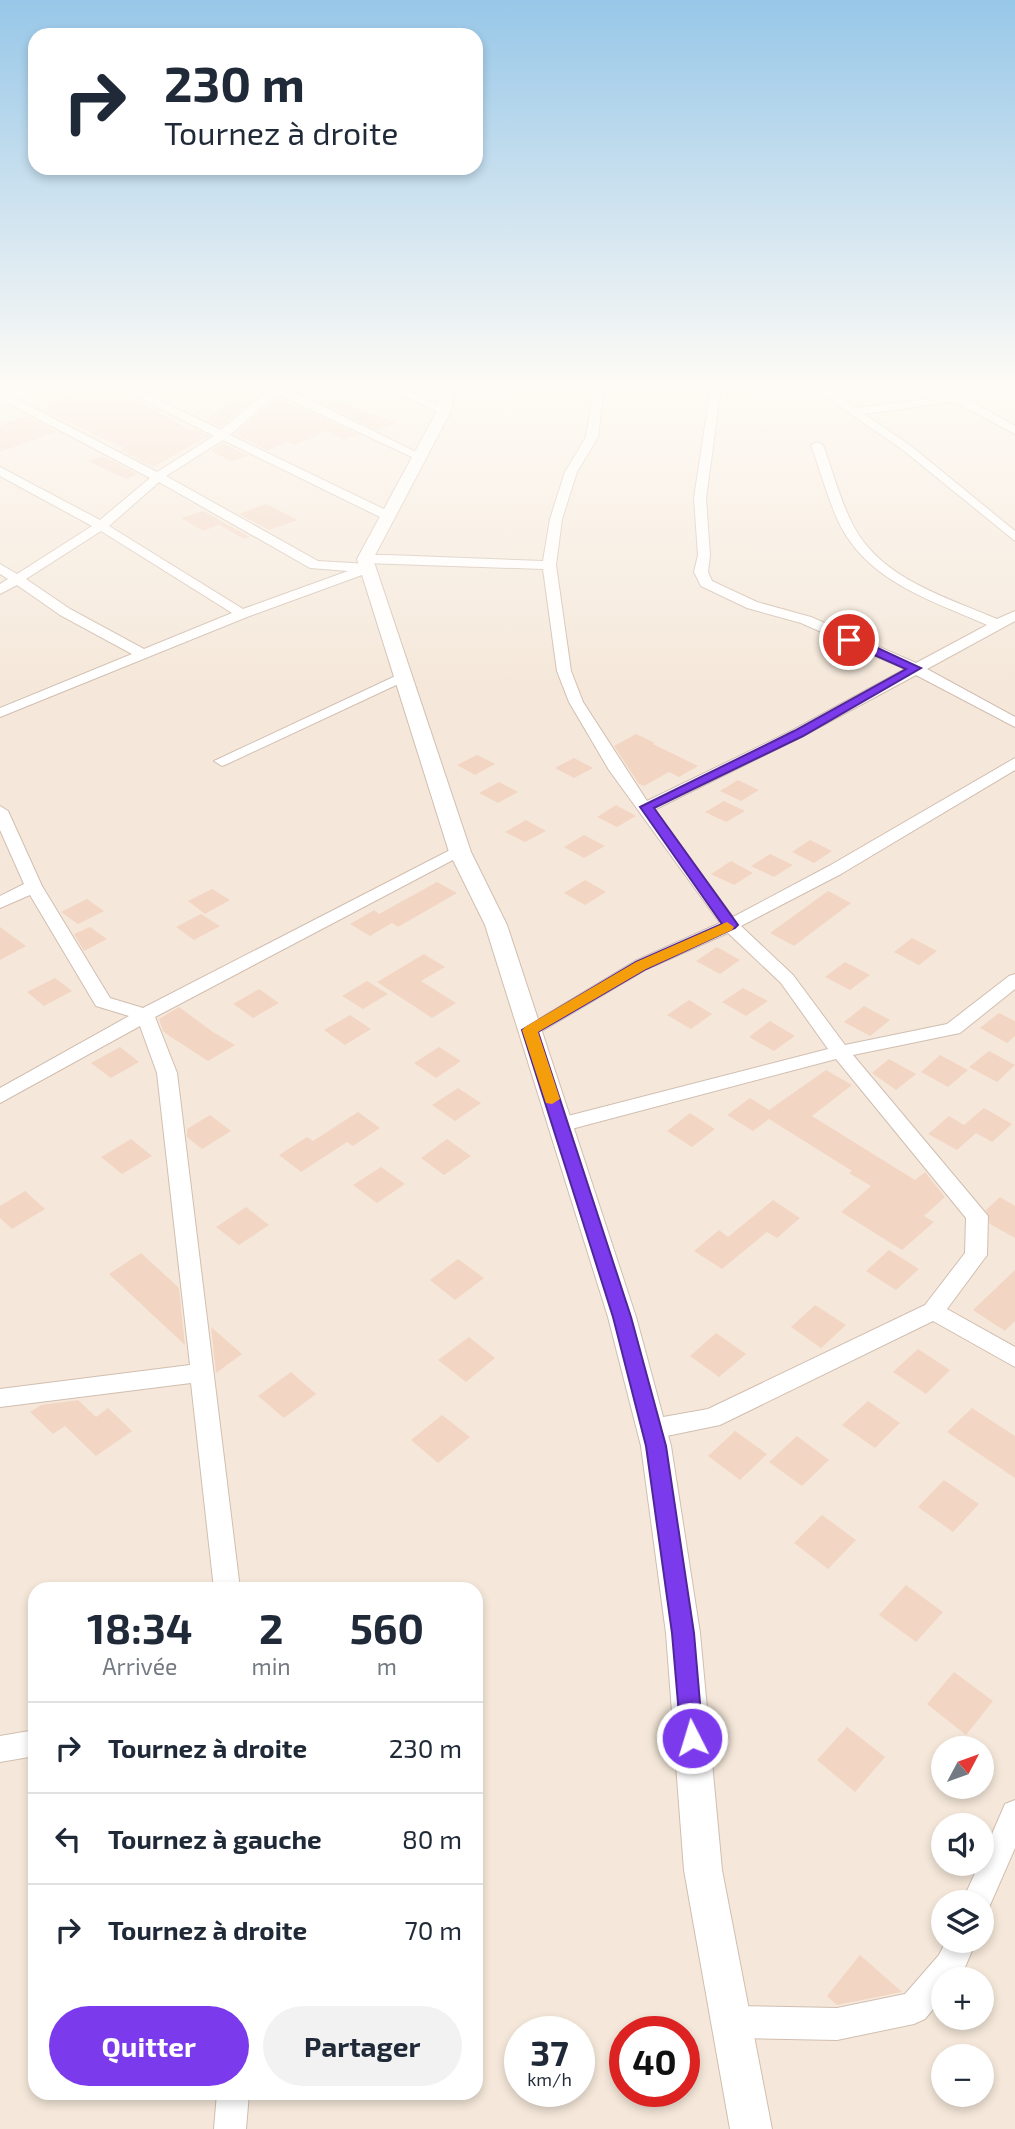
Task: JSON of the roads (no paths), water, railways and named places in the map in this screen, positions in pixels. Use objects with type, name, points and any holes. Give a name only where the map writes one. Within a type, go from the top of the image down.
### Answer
[{"type":"street","points":[[28,486],[101,526],[242,614]]},
{"type":"street","points":[[0,590],[20,580],[101,526],[150,486]]},
{"type":"street","points":[[175,486],[315,565],[548,565]]},
{"type":"street","points":[[325,486],[386,515]]},
{"type":"street","points":[[402,486],[366,563],[460,852],[496,925],[622,1317],[652,1429],[683,1633],[703,1870],[751,2129]]},
{"type":"street","points":[[566,486],[556,519],[548,565],[564,671],[576,702],[617,770],[647,807],[730,925],[787,979],[840,1052],[977,1216],[976,1255],[933,1311],[860,1349],[712,1418],[652,1429]]},
{"type":"street","points":[[702,486],[704,555],[701,572],[706,583],[752,605],[806,620],[915,668],[984,709],[1015,723]]},
{"type":"street","points":[[832,486],[847,528],[864,552],[890,574],[997,624]]},
{"type":"street","points":[[954,486],[1015,537]]},
{"type":"street","points":[[0,713],[366,563]]},
{"type":"street","points":[[0,568],[65,612],[144,655]]},
{"type":"street","points":[[647,807],[798,733],[1015,615]]},
{"type":"street","points":[[222,761],[404,676]]},
{"type":"street","points":[[530,1030],[641,965],[730,925],[835,870],[1015,763]]},
{"type":"street","points":[[0,811],[33,886],[103,1002],[145,1015]]},
{"type":"street","points":[[0,1096],[145,1015],[460,852]]},
{"type":"street","points":[[0,903],[33,886]]},
{"type":"street","points":[[560,1125],[840,1052],[953,1029],[1015,980]]},
{"type":"street","points":[[145,1015],[167,1073],[226,1582]]},
{"type":"street","points":[[933,1311],[1015,1358]]},
{"type":"street","points":[[0,1398],[202,1373]]},
{"type":"street","points":[[0,1749],[28,1744]]},
{"type":"street","points":[[982,1890],[1015,1814]]},
{"type":"street","points":[[731,2022],[837,2024],[914,2008],[950,1966],[956,1953]]},
{"type":"street","points":[[230,2129],[232,2100]]}]
